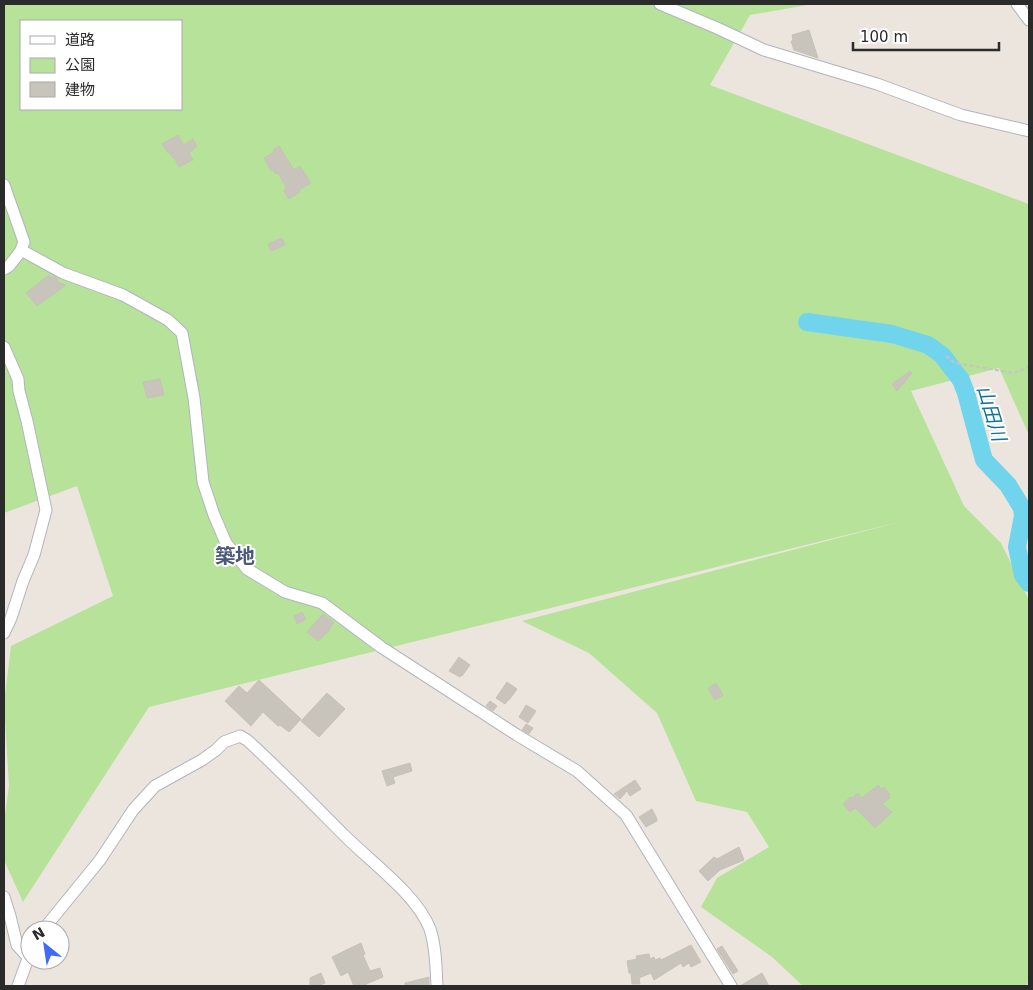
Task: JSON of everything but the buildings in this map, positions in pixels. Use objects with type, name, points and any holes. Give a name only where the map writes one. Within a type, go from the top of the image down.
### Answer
[{"type":"street","points":[[660,4],[764,50],[877,84],[961,115],[1029,131]]},
{"type":"street","points":[[1017,4],[1029,20]]},
{"type":"street","points":[[4,185],[24,242],[21,250],[9,266],[4,269]]},
{"type":"street","points":[[21,250],[63,273],[123,295],[168,320],[182,334],[194,398],[203,482],[226,543],[247,569],[285,592],[322,603],[381,647],[577,771],[602,792],[626,814],[731,986]]},
{"type":"street","points":[[4,347],[18,379],[19,391],[46,510],[34,556],[4,633]]},
{"type":"street","points":[[52,920],[100,860],[133,810],[155,786],[202,760],[224,742],[240,736],[247,740],[397,884],[422,916],[430,930],[436,961],[437,986]]},
{"type":"street","points":[[4,897],[17,945],[20,948]]},
{"type":"street","points":[[18,986],[24,970]]},
{"type":"path","points":[[946,356],[955,363],[1014,373],[1029,366]]},
{"type":"green space","points":[[4,4],[813,4],[750,15],[710,85],[1029,204],[1029,435],[999,368],[911,391],[964,506],[1001,543],[1029,600],[1029,981],[1026,986],[803,986],[772,957],[701,907],[717,878],[769,847],[747,812],[696,801],[657,713],[589,653],[522,621],[903,521],[149,707],[23,902],[4,860],[4,822],[9,786],[4,703],[11,646],[113,596],[77,486],[4,513]]},
{"type":"waterway","name":"山田川","points":[[807,322],[892,334],[928,345],[942,355],[961,380],[984,460],[1008,485],[1022,508],[1023,516],[1017,547],[1023,575],[1029,583]]},
{"type":"district","name":"築地","points":[[235,556]]}]
